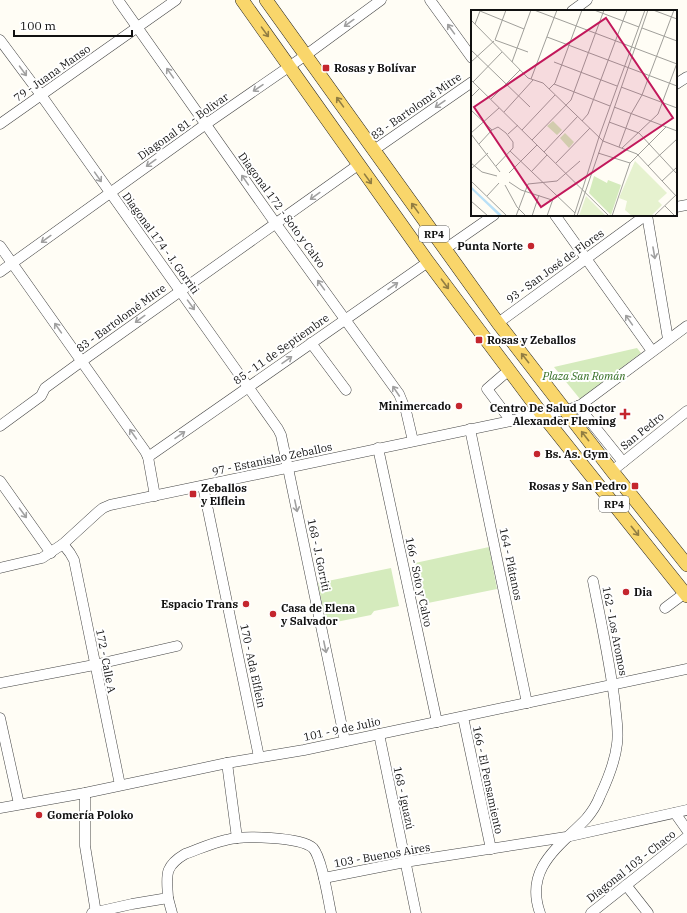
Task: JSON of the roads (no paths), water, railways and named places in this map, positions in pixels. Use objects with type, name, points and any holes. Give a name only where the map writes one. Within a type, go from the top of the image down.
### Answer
[{"type":"main road","name":"RP4","points":[[242,0],[428,262],[541,413],[686,594]]},
{"type":"main road","name":"RP4","points":[[266,0],[498,323],[612,471],[687,565]]},
{"type":"street","name":"Diagonal 172 - Soto y Calvo","points":[[118,0],[276,224],[399,394],[405,407],[412,441]]},
{"type":"street","name":"79 - Juana Manso","points":[[0,124],[176,0]]},
{"type":"street","name":"Diagonal 81 - Bolivar","points":[[0,272],[381,0]]},
{"type":"street","points":[[430,0],[471,57]]},
{"type":"street","name":"Diagonal 174 - J. Gorriti","points":[[0,40],[278,429],[281,435],[288,468]]},
{"type":"street","points":[[677,83],[687,77]]},
{"type":"street","name":"83 - Bartolomé Mitre","points":[[374,150],[471,83]]},
{"type":"street","name":"83 - Bartolomé Mitre","points":[[0,426],[41,396],[45,388],[82,361],[358,165]]},
{"type":"street","points":[[677,207],[687,205]]},
{"type":"street","points":[[445,250],[493,216]]},
{"type":"street","points":[[556,216],[652,351]]},
{"type":"street","name":"93 - San José de Flores","points":[[498,323],[646,216]]},
{"type":"street","points":[[647,216],[668,339]]},
{"type":"street","points":[[0,246],[145,451],[148,457],[155,496]]},
{"type":"street","name":"85 - 11 de Septiembre","points":[[148,457],[428,262]]},
{"type":"street","name":"97 - Estanislao Zeballos","points":[[0,568],[35,561],[51,553],[103,508],[378,448],[511,421],[541,413],[566,411],[578,406],[687,326]]},
{"type":"street","points":[[311,343],[346,390]]},
{"type":"street","points":[[509,370],[487,389],[511,421]]},
{"type":"street","points":[[578,406],[623,462]]},
{"type":"street","name":"San Pedro","points":[[612,471],[687,410]]},
{"type":"street","name":"164 - Plátanos","points":[[470,429],[527,703]]},
{"type":"street","name":"166 - Soto y Calvo","points":[[378,448],[437,722]]},
{"type":"street","name":"168 - J. Gorriti","points":[[288,468],[345,741]]},
{"type":"street","points":[[0,481],[51,553]]},
{"type":"street","name":"170 - Ada Elflein","points":[[203,486],[259,757]]},
{"type":"street","name":"172 - Calle A","points":[[62,544],[74,560],[94,665],[120,786]]},
{"type":"street","name":"162 - Los Aromos","points":[[540,913],[536,886],[542,867],[552,851],[586,818],[593,808],[611,771],[617,742],[613,684],[593,581]]},
{"type":"street","points":[[665,608],[686,594]]},
{"type":"street","points":[[0,684],[177,646]]},
{"type":"street","name":"101 - 9 de Julio","points":[[0,808],[85,793],[227,763],[463,717],[613,684],[653,672],[687,669]]},
{"type":"street","name":"166 - El Pensamiento","points":[[463,717],[491,849]]},
{"type":"street","points":[[0,718],[19,804]]},
{"type":"street","name":"168 - Iguazú","points":[[379,734],[416,913]]},
{"type":"street","points":[[227,763],[237,838]]},
{"type":"street","points":[[85,793],[85,846],[94,913],[132,904],[168,898]]},
{"type":"street","name":"103 - Buenos Aires","points":[[172,913],[168,898],[167,875],[172,864],[180,858],[226,840],[254,837],[290,840],[309,846],[313,848],[318,858],[324,878],[405,862],[566,837],[687,810]]},
{"type":"street","points":[[675,813],[687,830]]},
{"type":"street","name":"Diagonal 103 - Chaco","points":[[591,913],[687,837]]},
{"type":"street","points":[[324,878],[331,913]]},
{"type":"street","points":[[626,885],[648,913]]},
{"type":"place","name":"Rosas y Bolívar","points":[[326,68]]},
{"type":"place","name":"Punta Norte","points":[[531,246]]},
{"type":"place","name":"Rosas y Zeballos","points":[[479,340]]},
{"type":"place","name":"Minimercado","points":[[459,406]]},
{"type":"place","name":"Centro De Salud Doctor Alexander Fleming","points":[[625,414]]},
{"type":"place","name":"Bs. As. Gym","points":[[537,454]]},
{"type":"place","name":"Rosas y San Pedro","points":[[635,486]]},
{"type":"place","name":"Zeballos y Elflein","points":[[193,494]]},
{"type":"place","name":"Dia","points":[[626,592]]},
{"type":"place","name":"Espacio Trans","points":[[246,604]]},
{"type":"place","name":"Casa de Elena y Salvador","points":[[273,614]]},
{"type":"place","name":"Gomería Poloko","points":[[39,815]]},
{"type":"park label","name":"Plaza San Román","points":[[584,376]]}]
